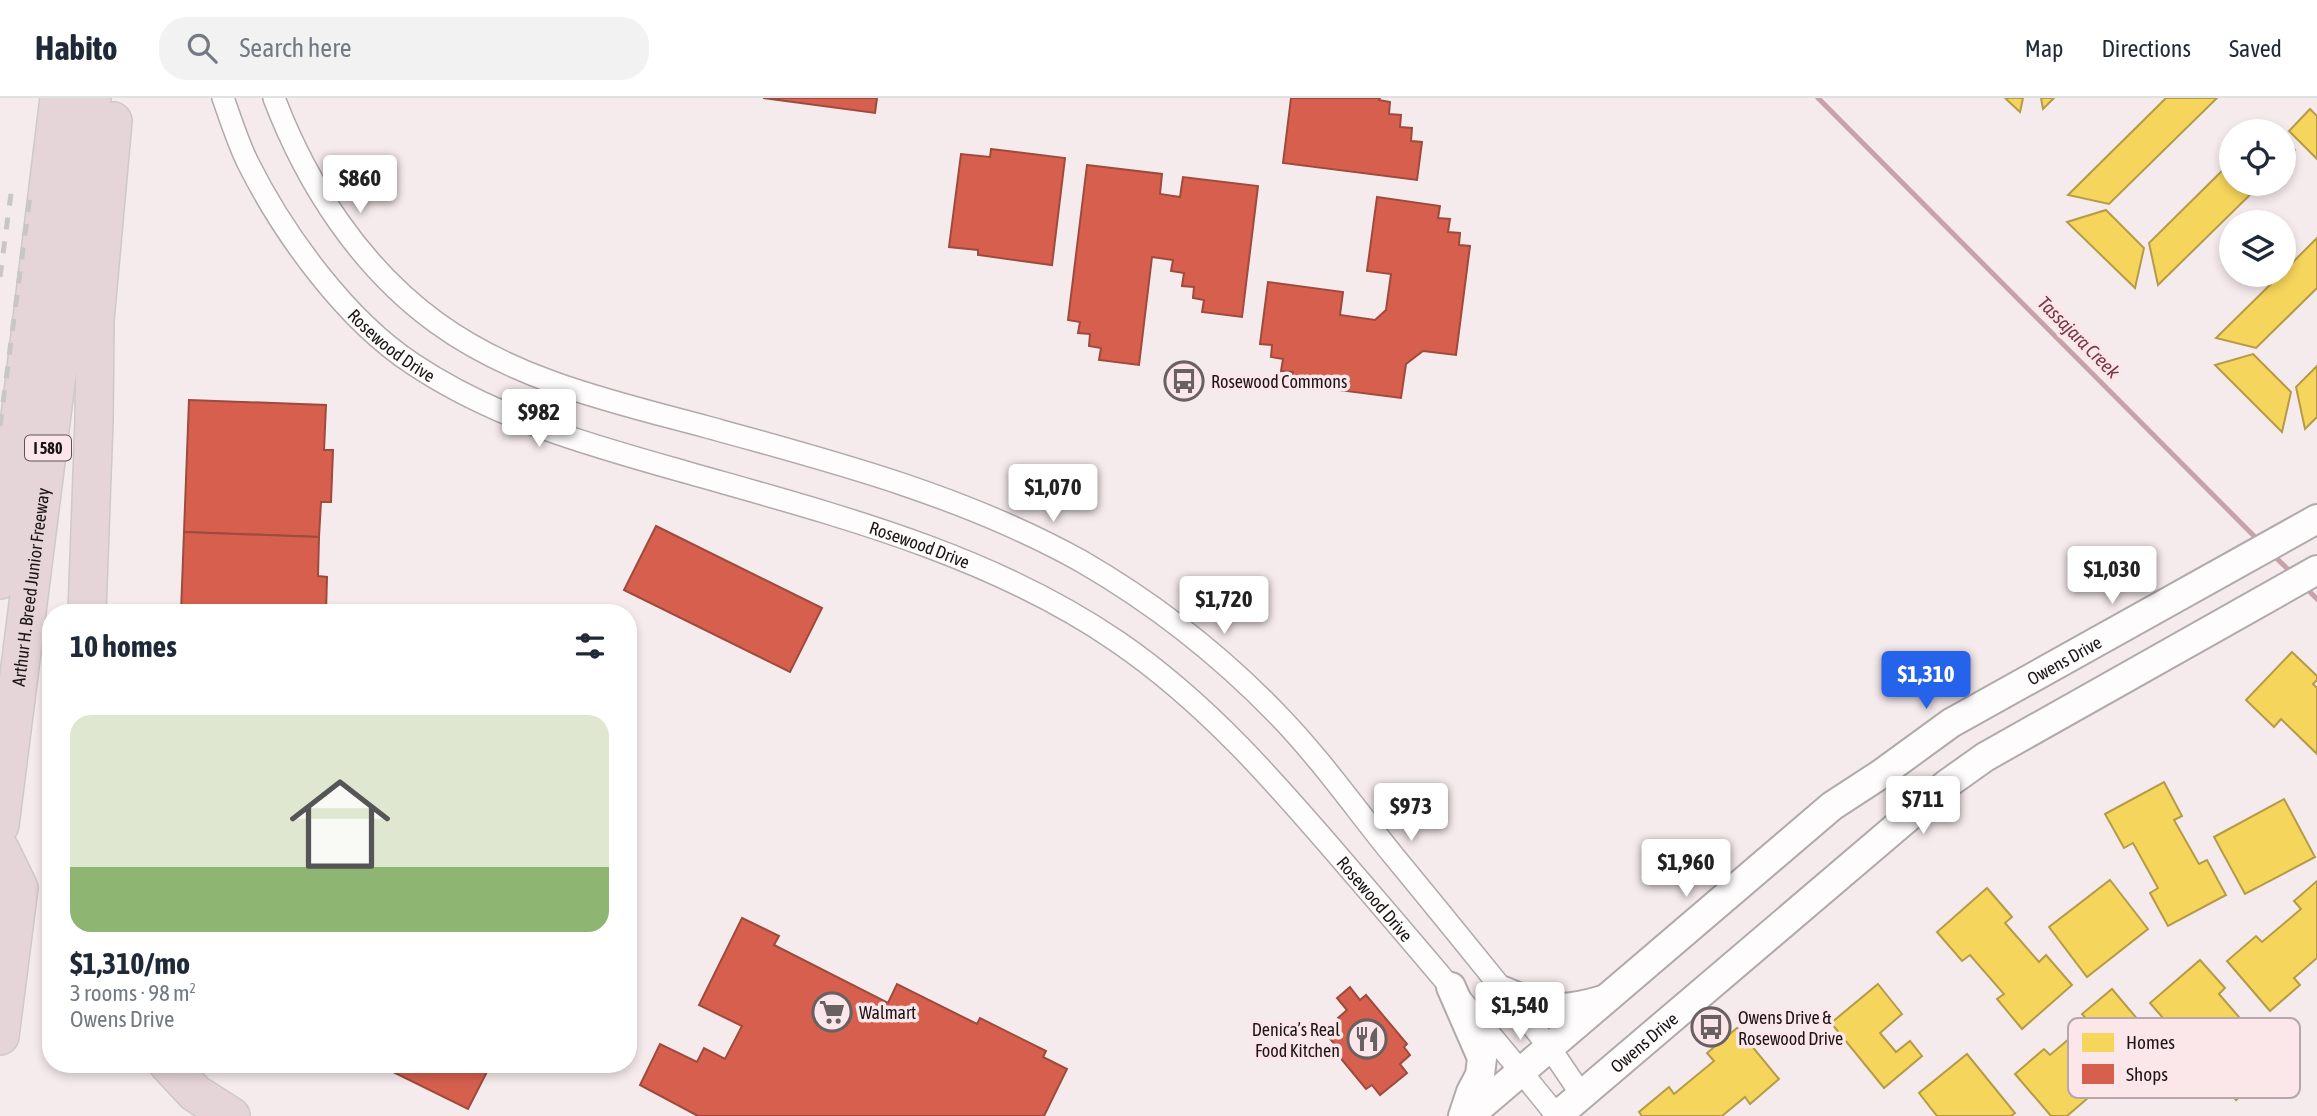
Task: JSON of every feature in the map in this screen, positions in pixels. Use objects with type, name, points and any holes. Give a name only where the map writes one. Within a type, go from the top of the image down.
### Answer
[{"type":"highway","name":"I 580","points":[[0,580],[59,98]]},
{"type":"highway","name":"Arthur H. Breed Junior Freeway","points":[[1,805],[92,98]]},
{"type":"highway","points":[[87,604],[95,320],[116,98]]},
{"type":"highway","points":[[0,849],[19,888],[0,1036]]},
{"type":"highway","points":[[176,1073],[195,1093],[231,1116]]},
{"type":"street","name":"Rosewood Drive","points":[[223,98],[246,160],[277,216],[313,268],[358,318],[409,362],[467,397],[523,421],[598,447],[865,523],[989,570],[1118,642],[1188,697],[1242,746],[1451,987],[1557,1116]]},
{"type":"street","points":[[274,98],[290,140],[316,190],[351,238],[391,284],[437,323],[489,354],[542,380],[859,469],[966,507],[1081,561],[1140,599],[1218,658],[1278,715],[1550,1048],[1581,1094]]},
{"type":"street","name":"Owens Drive","points":[[1469,1116],[1832,806],[1951,723],[2312,522]]},
{"type":"street","name":"Owens Drive","points":[[1557,1116],[1947,784],[1985,757],[2317,570]]},
{"type":"street","points":[[1451,987],[1482,1058],[1480,1075],[1463,1116]]},
{"type":"street","points":[[1503,991],[1552,1009],[1568,1009],[1609,998]]},
{"type":"building: Homes","points":[[2005,98],[2023,98],[2020,112]]},
{"type":"building: Homes","points":[[2041,98],[2054,98],[2043,109]]},
{"type":"building: Homes","points":[[2166,98],[2217,98],[2109,204],[2068,195]]},
{"type":"building: Homes","points":[[2310,109],[2317,116],[2317,159],[2296,138],[2296,124]]},
{"type":"building: Homes","points":[[2219,174],[2219,196],[2249,196],[2234,210],[2219,210],[2219,225],[2158,285],[2149,243]]},
{"type":"building: Homes","points":[[2106,210],[2144,248],[2135,288],[2067,222]]},
{"type":"building: Homes","points":[[2317,238],[2317,288],[2256,348],[2216,338],[2268,287],[2296,287],[2296,259]]},
{"type":"building: Homes","points":[[2253,354],[2291,392],[2282,432],[2215,365]]},
{"type":"building: Homes","points":[[2317,366],[2317,417],[2305,429],[2296,387]]},
{"type":"building: Homes","points":[[2292,652],[2317,676],[2313,684],[2317,688],[2317,754],[2281,719],[2274,727],[2246,700]]},
{"type":"building: Homes","points":[[2164,782],[2182,816],[2174,820],[2199,864],[2207,860],[2226,895],[2168,926],[2150,893],[2158,888],[2133,843],[2124,848],[2105,814]]},
{"type":"building: Homes","points":[[2284,799],[2315,857],[2245,894],[2214,837]]},
{"type":"building: Homes","points":[[2110,880],[2148,929],[2087,977],[2049,927]]},
{"type":"building: Homes","points":[[2317,881],[2317,958],[2294,978],[2300,985],[2270,1011],[2227,961],[2256,936],[2262,942],[2301,909],[2294,901]]},
{"type":"building: Homes","points":[[1987,888],[2012,917],[2005,923],[2039,962],[2046,955],[2072,985],[2022,1029],[1997,999],[2004,994],[1970,955],[1962,961],[1937,932]]},
{"type":"building: Homes","points":[[2200,960],[2225,988],[2219,994],[2240,1018],[2163,1018],[2150,1003]]},
{"type":"building: Homes","points":[[1878,984],[1902,1014],[1880,1033],[1896,1052],[1910,1041],[1922,1056],[1884,1088],[1831,1023]]},
{"type":"building: Homes","points":[[2112,989],[2136,1018],[2086,1018],[2082,1014]]},
{"type":"building: Homes","points":[[1737,1028],[1779,1079],[1750,1104],[1745,1097],[1722,1116],[1642,1116],[1639,1112],[1669,1087],[1674,1094],[1714,1061],[1707,1053]]},
{"type":"building: Homes","points":[[2068,1040],[2068,1098],[2088,1098],[2067,1116],[2051,1116],[2015,1074],[2044,1049],[2050,1055]]},
{"type":"building: Homes","points":[[1967,1054],[2015,1113],[2011,1116],[1937,1116],[1919,1093]]},
{"type":"building: Shops","points":[[763,98],[877,98],[875,113]]},
{"type":"building: Shops","points":[[1291,98],[1380,98],[1379,100],[1390,102],[1389,114],[1401,115],[1400,127],[1412,128],[1411,141],[1422,142],[1417,180],[1283,163]]},
{"type":"building: Shops","points":[[991,149],[1065,158],[1052,265],[978,255],[978,250],[949,247],[961,154],[990,157]]},
{"type":"building: Shops","points":[[1087,165],[1162,174],[1160,194],[1180,197],[1183,177],[1258,186],[1242,317],[1202,312],[1204,300],[1193,298],[1194,287],[1182,286],[1184,273],[1171,271],[1173,260],[1152,257],[1139,365],[1099,360],[1101,348],[1089,346],[1090,334],[1078,333],[1080,322],[1068,320]]},
{"type":"building: Shops","points":[[1377,197],[1440,206],[1438,218],[1450,219],[1448,232],[1460,233],[1459,245],[1470,246],[1456,355],[1423,351],[1406,364],[1401,398],[1291,384],[1293,372],[1281,371],[1283,359],[1271,357],[1272,345],[1260,344],[1268,282],[1343,292],[1340,315],[1375,320],[1386,310],[1391,274],[1367,271]]},
{"type":"building: Shops","points":[[189,400],[326,405],[324,450],[333,450],[331,502],[321,502],[319,537],[184,532]]},
{"type":"building: Shops","points":[[656,526],[822,608],[790,672],[624,590]]},
{"type":"building: Shops","points":[[184,532],[319,537],[318,576],[327,577],[326,604],[181,604]]},
{"type":"building: Shops","name":"Walmart","points":[[742,918],[779,936],[774,945],[888,1003],[897,984],[977,1024],[980,1018],[1046,1051],[1043,1057],[1067,1069],[1044,1116],[698,1116],[640,1085],[660,1044],[697,1062],[704,1048],[725,1059],[742,1026],[699,1005]]},
{"type":"building: Shops","name":"Denica’s Real Food Kitchen","points":[[1350,987],[1360,1000],[1366,995],[1407,1044],[1404,1047],[1410,1055],[1400,1064],[1407,1073],[1380,1095],[1372,1085],[1366,1089],[1338,1055],[1341,1052],[1326,1034],[1341,1022],[1338,1018],[1347,1010],[1337,998]]},
{"type":"building: Shops","points":[[395,1073],[486,1073],[468,1109]]},
{"type":"waterway","name":"Tassajara Creek","points":[[1818,98],[2260,542]]},
{"type":"waterway","name":"Tassajara Creek","points":[[2272,554],[2293,574]]},
{"type":"waterway","name":"Tassajara Creek","points":[[2304,586],[2317,599]]},
{"type":"railway","points":[[0,277],[12,186]]},
{"type":"railway","points":[[0,426],[31,188]]},
{"type":"place","name":"Rosewood Commons","points":[[1184,381]]},
{"type":"place","name":"Walmart","points":[[832,1012]]},
{"type":"place","name":"Owens Drive & Rosewood Drive","points":[[1711,1027]]},
{"type":"place","name":"Denica’s Real Food Kitchen","points":[[1367,1039]]}]
